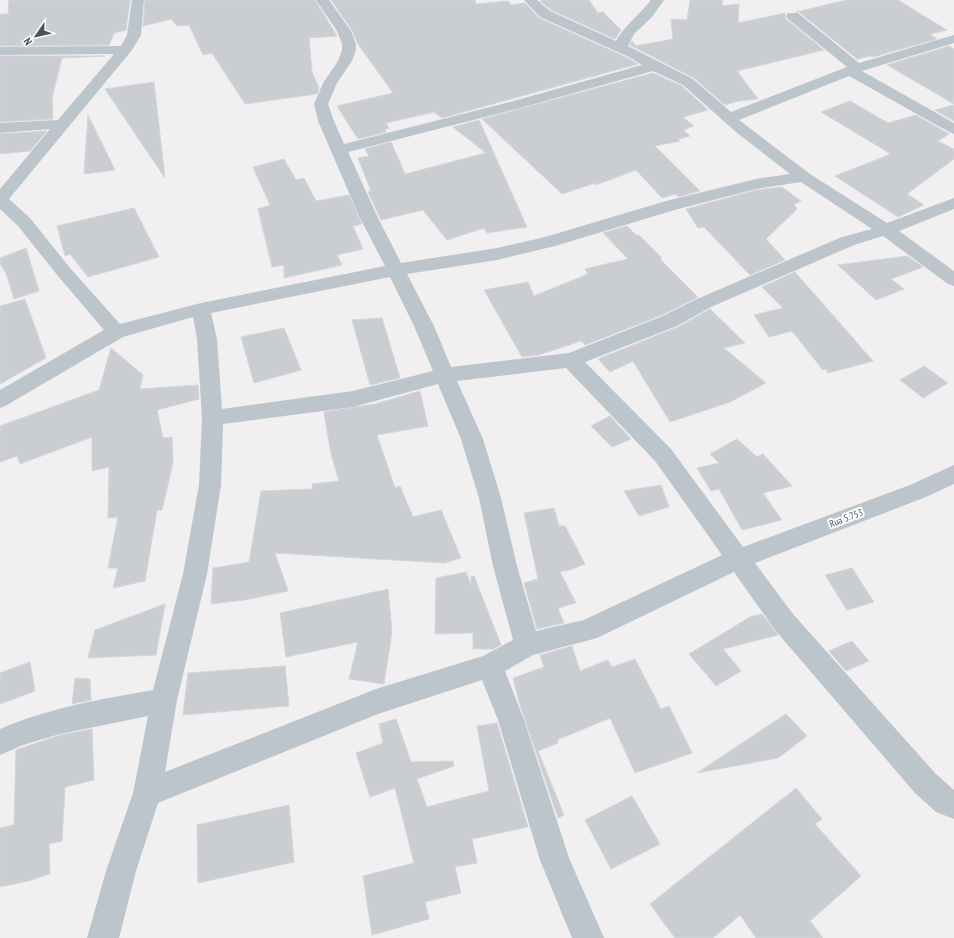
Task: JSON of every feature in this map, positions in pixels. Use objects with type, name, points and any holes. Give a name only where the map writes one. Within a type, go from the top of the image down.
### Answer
[{"type":"street","points":[[116,332],[64,272],[24,222],[0,199],[125,50],[134,35],[138,0]]},
{"type":"street","points":[[322,0],[334,15],[348,39],[350,49],[345,62],[333,77],[321,104],[338,150],[395,270],[424,326],[472,439],[490,498],[505,566],[527,645]]},
{"type":"street","points":[[530,0],[545,14],[634,54],[654,66],[688,82],[730,118],[804,177],[886,230],[954,280]]},
{"type":"street","points":[[620,48],[628,32],[647,14],[658,0]]},
{"type":"street","points":[[793,16],[854,69],[954,129]]},
{"type":"street","points":[[730,118],[854,69],[954,39]]},
{"type":"street","points":[[0,51],[125,50]]},
{"type":"street","points":[[338,150],[515,105],[654,66]]},
{"type":"street","points":[[0,128],[63,124]]},
{"type":"street","points":[[0,400],[116,332],[145,323],[201,309],[395,270],[497,254],[549,242],[672,205],[756,184],[804,177]]},
{"type":"street","points":[[212,418],[353,399],[445,375],[571,360],[612,346],[670,321],[711,300],[848,241],[886,230],[954,204]]},
{"type":"street","points":[[103,938],[121,871],[147,793],[164,700],[195,574],[210,485],[212,418],[207,339],[201,309]]},
{"type":"street","points":[[571,360],[663,455],[784,622],[925,783],[946,802],[954,804]]},
{"type":"street","name":"Rua 5.753","points":[[147,793],[203,772],[297,732],[376,702],[490,666],[527,645],[588,630],[737,559],[918,491],[954,474]]},
{"type":"street","points":[[490,666],[511,720],[555,860],[588,938]]},
{"type":"street","points":[[0,742],[17,734],[48,724],[164,700]]},
{"type":"building","points":[[9,0],[130,0],[126,30],[114,33],[109,45],[0,46],[0,14],[8,14]]},
{"type":"building","points":[[145,0],[315,0],[337,36],[309,38],[312,72],[319,88],[317,94],[245,104],[212,53],[203,55],[189,25],[177,26],[171,19],[143,26]]},
{"type":"building","points":[[331,0],[475,0],[476,4],[508,1],[511,5],[525,3],[539,18],[628,58],[638,64],[442,118],[434,112],[386,123],[389,128],[385,129],[386,132],[358,139],[337,106],[393,93],[358,44],[352,30]]},
{"type":"building","points":[[589,0],[598,13],[603,12],[621,30],[615,39],[551,10],[540,1]]},
{"type":"building","points":[[690,0],[723,0],[722,6],[739,4],[738,23],[785,13],[787,20],[824,50],[737,71],[758,99],[738,101],[725,105],[694,78],[630,45],[632,41],[636,46],[673,39],[671,19],[687,20]]},
{"type":"building","points":[[847,0],[898,0],[947,30],[930,34],[937,39],[873,57],[870,56],[857,59],[799,12],[796,12]]},
{"type":"building","points":[[949,46],[954,49],[954,104],[887,65]]},
{"type":"building","points":[[0,56],[105,56],[62,58],[52,98],[53,119],[0,122]]},
{"type":"building","points":[[653,73],[682,86],[708,110],[683,117],[694,126],[683,130],[690,136],[678,139],[680,141],[655,146],[700,191],[678,197],[676,194],[662,198],[636,170],[596,185],[595,183],[562,194],[482,119]]},
{"type":"building","points":[[154,82],[165,178],[105,89]]},
{"type":"building","points":[[850,101],[888,123],[916,115],[949,134],[938,141],[954,149],[954,159],[907,194],[924,205],[898,217],[835,176],[891,154],[821,112]]},
{"type":"building","points":[[954,105],[954,121],[935,110]]},
{"type":"building","points":[[88,115],[115,170],[84,174]]},
{"type":"building","points":[[479,120],[527,227],[487,233],[484,228],[447,240],[423,210],[381,220],[368,192],[371,191],[358,158],[369,156],[365,149],[391,142],[405,174],[486,153],[453,127]]},
{"type":"building","points":[[47,131],[30,151],[0,154],[0,134]]},
{"type":"building","points":[[284,159],[296,180],[304,178],[316,201],[349,195],[362,224],[353,226],[363,249],[337,255],[342,265],[284,278],[284,265],[272,267],[258,209],[270,205],[253,167]]},
{"type":"building","points":[[782,187],[801,201],[794,204],[797,209],[766,239],[785,260],[750,275],[704,227],[698,228],[686,209],[756,190]]},
{"type":"building","points":[[134,208],[159,257],[88,277],[70,254],[65,256],[57,226]]},
{"type":"building","points":[[627,226],[636,235],[639,235],[662,258],[660,259],[698,297],[662,315],[585,345],[581,341],[539,355],[522,357],[484,290],[528,282],[534,296],[588,274],[585,269],[628,259],[603,233]]},
{"type":"building","points":[[26,248],[39,291],[14,299],[6,273],[0,264],[0,258]]},
{"type":"building","points":[[907,256],[923,267],[891,279],[904,289],[876,300],[838,265]]},
{"type":"building","points":[[795,272],[873,361],[828,373],[826,369],[823,370],[792,331],[769,337],[754,315],[783,308],[762,287]]},
{"type":"building","points":[[25,299],[46,358],[0,384],[0,306]]},
{"type":"building","points":[[710,309],[745,343],[724,348],[766,383],[730,402],[670,422],[633,361],[610,372],[598,359],[678,327]]},
{"type":"building","points":[[382,318],[400,378],[370,385],[352,320]]},
{"type":"building","points":[[284,328],[301,370],[254,383],[241,337]]},
{"type":"building","points":[[111,348],[143,375],[140,389],[198,385],[199,399],[157,410],[163,438],[172,437],[173,463],[162,510],[157,510],[145,581],[113,588],[118,568],[108,568],[118,517],[108,518],[109,467],[92,471],[92,437],[20,464],[17,456],[0,462],[0,426],[99,390]]},
{"type":"building","points":[[924,366],[948,383],[923,398],[900,380]]},
{"type":"building","points":[[420,391],[428,426],[377,435],[395,488],[400,486],[413,517],[441,510],[461,558],[444,563],[275,553],[288,591],[245,600],[211,604],[213,568],[249,562],[261,491],[313,489],[312,484],[339,481],[331,454],[324,412],[375,404]]},
{"type":"building","points":[[610,416],[631,439],[612,447],[591,426]]},
{"type":"building","points":[[737,439],[757,457],[763,454],[792,486],[763,493],[782,520],[742,530],[719,489],[711,491],[697,468],[719,463],[710,454]]},
{"type":"building","points":[[661,485],[669,507],[639,516],[624,491]]},
{"type":"building","points":[[554,508],[559,526],[565,526],[585,564],[560,572],[576,603],[558,608],[564,623],[537,629],[524,583],[538,579],[524,513]]},
{"type":"building","points":[[852,568],[874,602],[847,610],[825,575]]},
{"type":"building","points":[[466,572],[471,585],[471,577],[474,576],[501,645],[493,649],[473,649],[473,633],[435,634],[436,578]]},
{"type":"building","points":[[388,589],[392,632],[384,684],[349,679],[358,642],[286,657],[280,613]]},
{"type":"building","points":[[165,604],[156,655],[88,658],[95,630]]},
{"type":"building","points":[[762,614],[778,635],[723,649],[741,671],[716,686],[689,654],[750,617]]},
{"type":"building","points":[[852,641],[869,661],[846,671],[829,651]]},
{"type":"building","points":[[572,646],[580,671],[608,660],[612,667],[635,659],[661,709],[669,706],[692,753],[635,773],[610,718],[557,740],[558,743],[538,751],[564,815],[558,818],[520,705],[513,678],[544,667],[540,655]]},
{"type":"building","points":[[30,662],[35,691],[0,704],[0,673]]},
{"type":"building","points":[[285,666],[289,706],[183,715],[188,673]]},
{"type":"building","points":[[75,678],[90,679],[91,700],[72,704]]},
{"type":"building","points":[[786,714],[807,736],[778,758],[697,773]]},
{"type":"building","points":[[396,719],[411,762],[453,761],[454,766],[417,779],[427,807],[489,791],[477,726],[497,723],[528,827],[472,839],[477,863],[455,867],[461,893],[425,902],[429,919],[372,935],[363,876],[414,863],[395,788],[370,797],[356,753],[383,743],[379,724]]},
{"type":"building","points":[[92,729],[94,780],[65,787],[62,841],[49,844],[50,874],[28,881],[0,887],[0,828],[14,825],[16,750],[60,735]]},
{"type":"building","points":[[796,788],[822,819],[815,824],[861,876],[810,921],[823,938],[756,938],[740,915],[713,938],[675,938],[650,904]]},
{"type":"building","points":[[632,796],[660,844],[611,869],[585,820]]},
{"type":"building","points":[[289,805],[294,862],[198,883],[197,825]]}]
